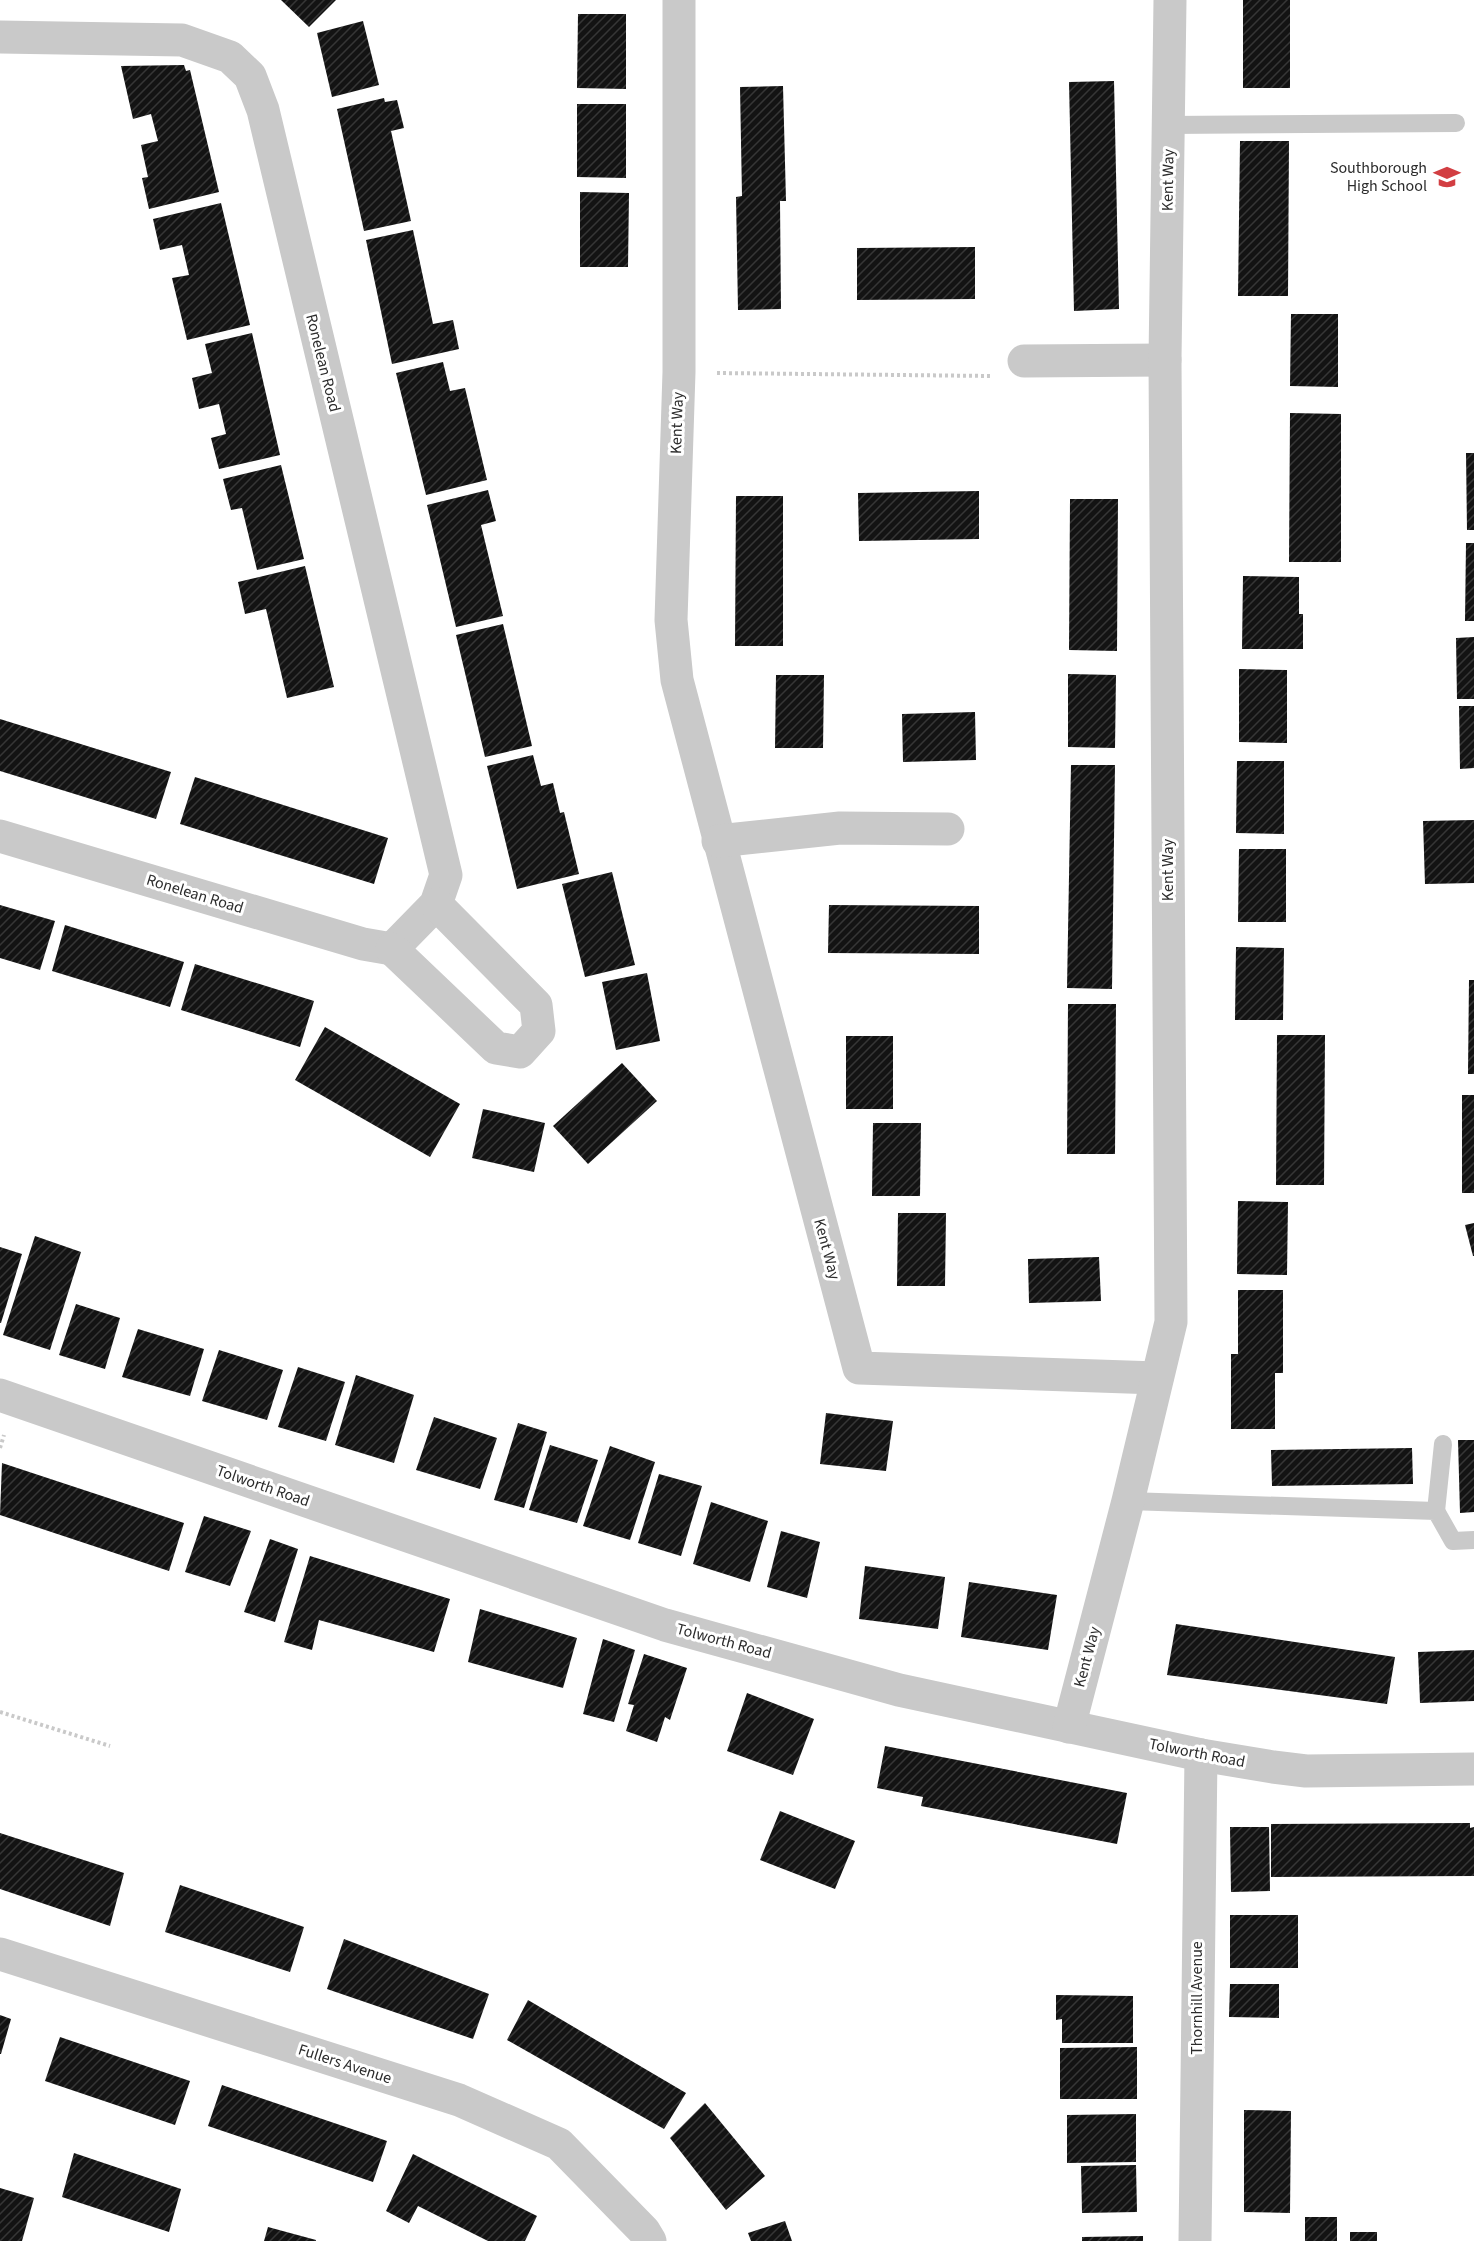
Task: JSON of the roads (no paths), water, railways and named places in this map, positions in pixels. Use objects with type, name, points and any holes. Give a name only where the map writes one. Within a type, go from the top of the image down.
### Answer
[{"type":"street","name":"Kent Way","points":[[679,0],[679,372],[671,620],[677,680],[859,1368],[1157,1378]]},
{"type":"street","name":"Kent Way","points":[[1069,1726],[1128,1501],[1171,1322],[1165,360],[1170,0]]},
{"type":"street","name":"Ronelean Road","points":[[0,37],[182,40],[230,57],[250,76],[265,121],[446,875],[436,904],[392,949],[363,945],[0,836]]},
{"type":"street","points":[[1024,361],[1165,360]]},
{"type":"street","points":[[718,841],[840,828],[948,829]]},
{"type":"street","points":[[392,949],[496,1048],[520,1052],[539,1031],[536,1005],[436,904]]},
{"type":"street","name":"Tolworth Road","points":[[0,1395],[665,1625],[899,1690],[1201,1755],[1306,1771],[1474,1769]]},
{"type":"street","name":"Thornhill Avenue","points":[[1195,2241],[1197,1856],[1201,1755]]},
{"type":"street","name":"Fullers Avenue","points":[[0,1954],[459,2100],[559,2144],[644,2231],[650,2241]]},
{"type":"lane","points":[[1168,124],[1456,123]]},
{"type":"lane","points":[[1443,1444],[1436,1511],[1453,1541],[1474,1540]]},
{"type":"lane","points":[[1128,1501],[1436,1511]]},
{"type":"place","name":"Southborough High School","points":[[1447,177]]}]
